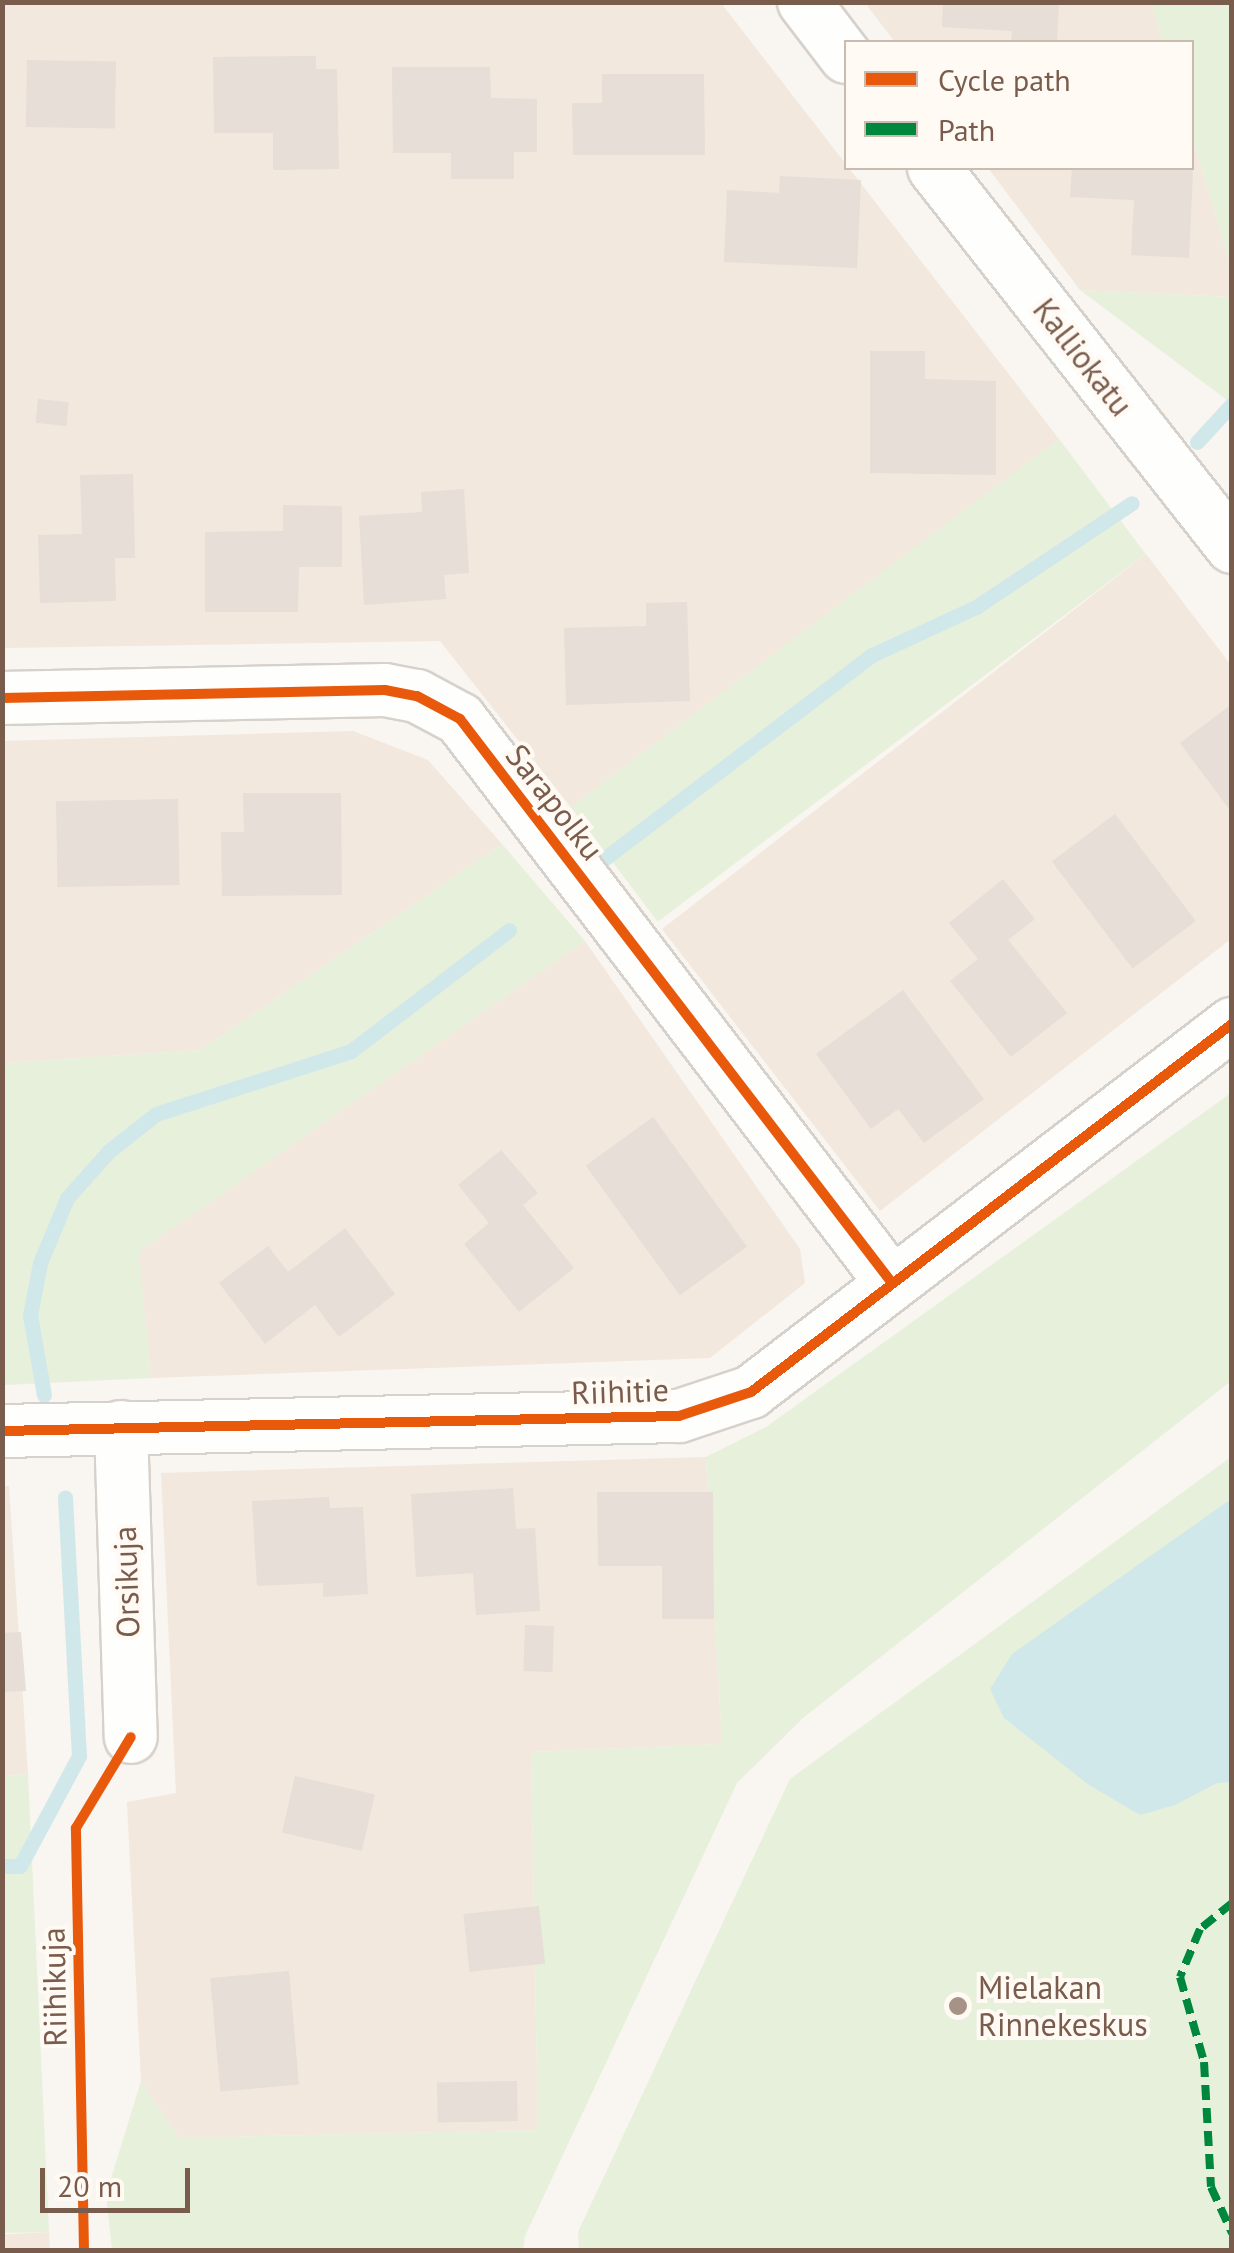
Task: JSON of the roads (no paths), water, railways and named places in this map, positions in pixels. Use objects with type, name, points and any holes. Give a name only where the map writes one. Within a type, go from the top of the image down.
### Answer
[{"type":"street","points":[[804,2],[844,54]]},
{"type":"street","name":"Kalliokatu","points":[[936,170],[1232,547]]},
{"type":"street","name":"Sarapolku","points":[[2,698],[384,690],[417,696],[460,719],[892,1282]]},
{"type":"street","name":"Riihitie","points":[[2,1432],[679,1416],[751,1392],[1232,1024]]},
{"type":"street","name":"Orsikuja","points":[[121,1427],[132,1737]]},
{"type":"water","points":[[1231,1499],[1231,1782],[1217,1783],[1175,1805],[1140,1815],[1089,1785],[1004,1718],[990,1689],[1012,1654]]},
{"type":"waterway","points":[[1197,442],[1232,404]]},
{"type":"waterway","points":[[600,862],[872,655],[976,607],[1132,503]]},
{"type":"waterway","points":[[44,1395],[30,1315],[40,1263],[67,1198],[109,1151],[156,1114],[351,1051],[509,930]]},
{"type":"waterway","points":[[2,1866],[20,1866],[79,1756],[65,1497]]},
{"type":"place","name":"Mielakan Rinnekeskus","points":[[958,2006]]}]
